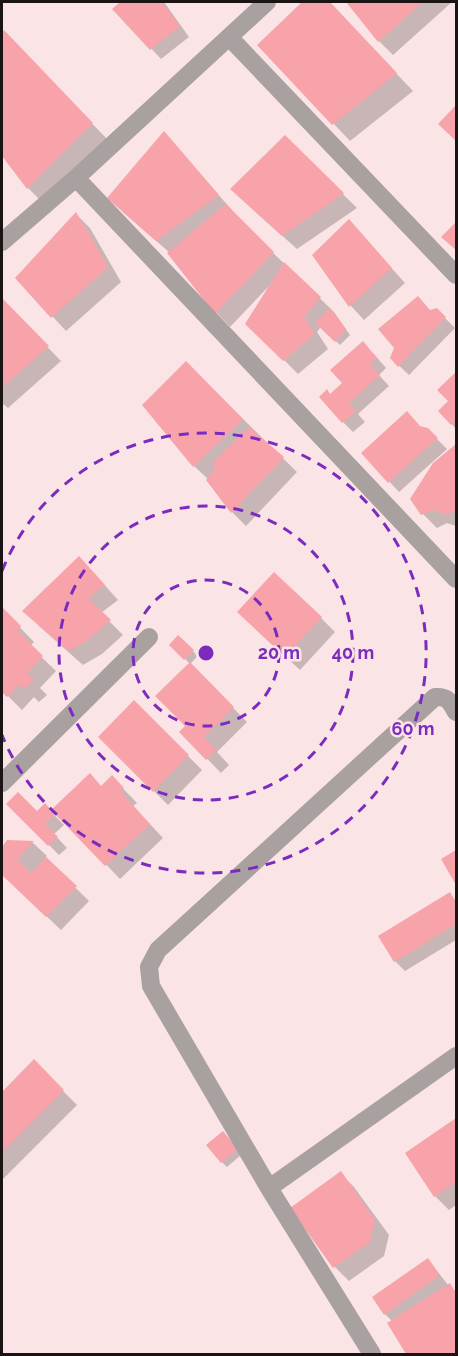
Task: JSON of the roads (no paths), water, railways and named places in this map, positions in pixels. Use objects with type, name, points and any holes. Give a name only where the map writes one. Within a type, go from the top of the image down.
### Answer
[{"type":"street","points":[[2,242],[76,178],[267,2]]},
{"type":"street","points":[[229,37],[456,275]]},
{"type":"street","points":[[76,178],[456,579]]},
{"type":"street","points":[[2,783],[148,637]]},
{"type":"street","points":[[372,1354],[269,1188],[151,986],[149,968],[158,950],[435,697],[443,696],[449,699],[456,712]]},
{"type":"street","points":[[269,1188],[456,1056]]}]
